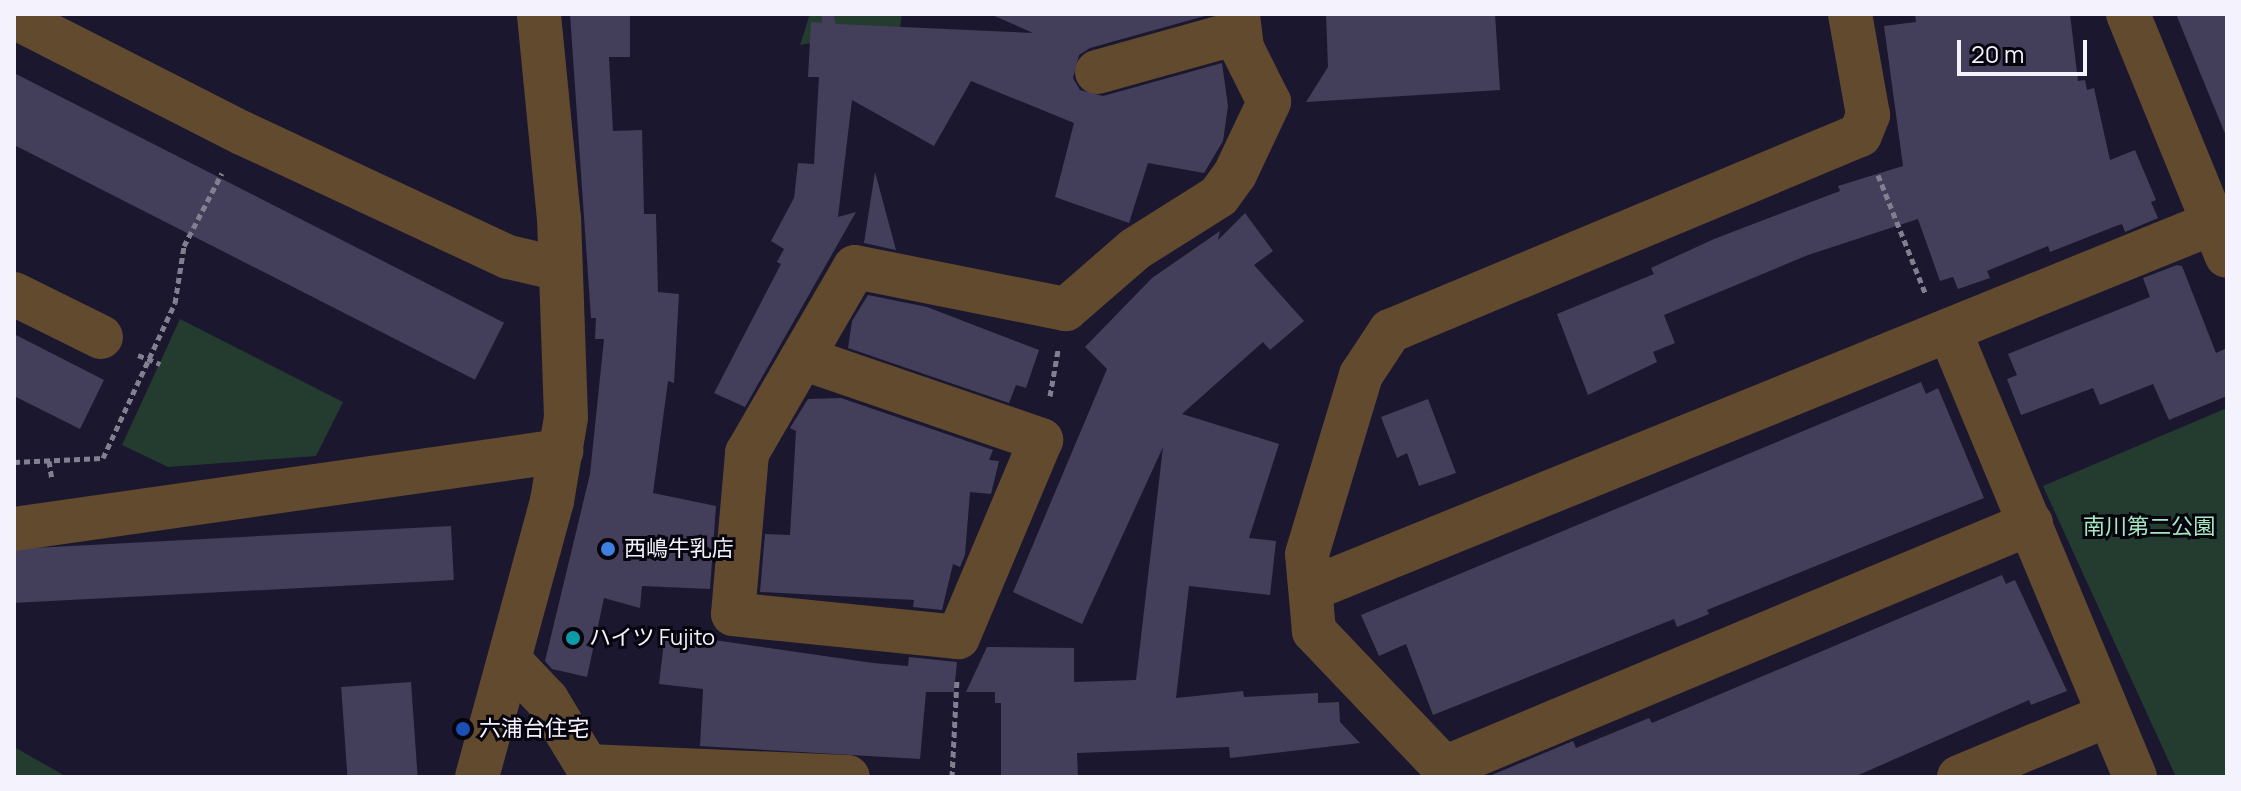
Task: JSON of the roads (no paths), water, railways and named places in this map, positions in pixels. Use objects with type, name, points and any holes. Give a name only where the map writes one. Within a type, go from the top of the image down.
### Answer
[{"type":"street","points":[[477,777],[510,661],[561,451],[567,383],[539,14]]},
{"type":"street","points":[[1850,14],[1868,115],[1860,135],[1390,331],[1356,390],[1307,554],[1314,631],[1449,773],[2031,523]]},
{"type":"street","points":[[1311,589],[1938,314],[2220,239],[2128,14]]},
{"type":"street","points":[[14,17],[242,133],[508,257],[560,269]]},
{"type":"street","points":[[802,358],[1041,440],[958,637],[733,614],[747,453],[802,358],[855,267],[1066,309],[1135,249],[1219,196],[1235,174],[1269,102],[1242,48],[1239,23],[1097,72]]},
{"type":"street","points":[[14,294],[101,337]]},
{"type":"street","points":[[1938,314],[2031,523],[2135,777]]},
{"type":"street","points":[[14,529],[561,451]]},
{"type":"street","points":[[510,661],[547,700],[587,766],[848,777]]},
{"type":"street","points":[[1959,777],[2109,715]]},
{"type":"place","name":"西嶋牛乳店","points":[[608,549]]},
{"type":"place","name":"ハイツ Fujito","points":[[573,638]]},
{"type":"place","name":"六浦台住宅","points":[[463,729]]},
{"type":"park label","name":"南川第二公園","points":[[2149,527]]}]
